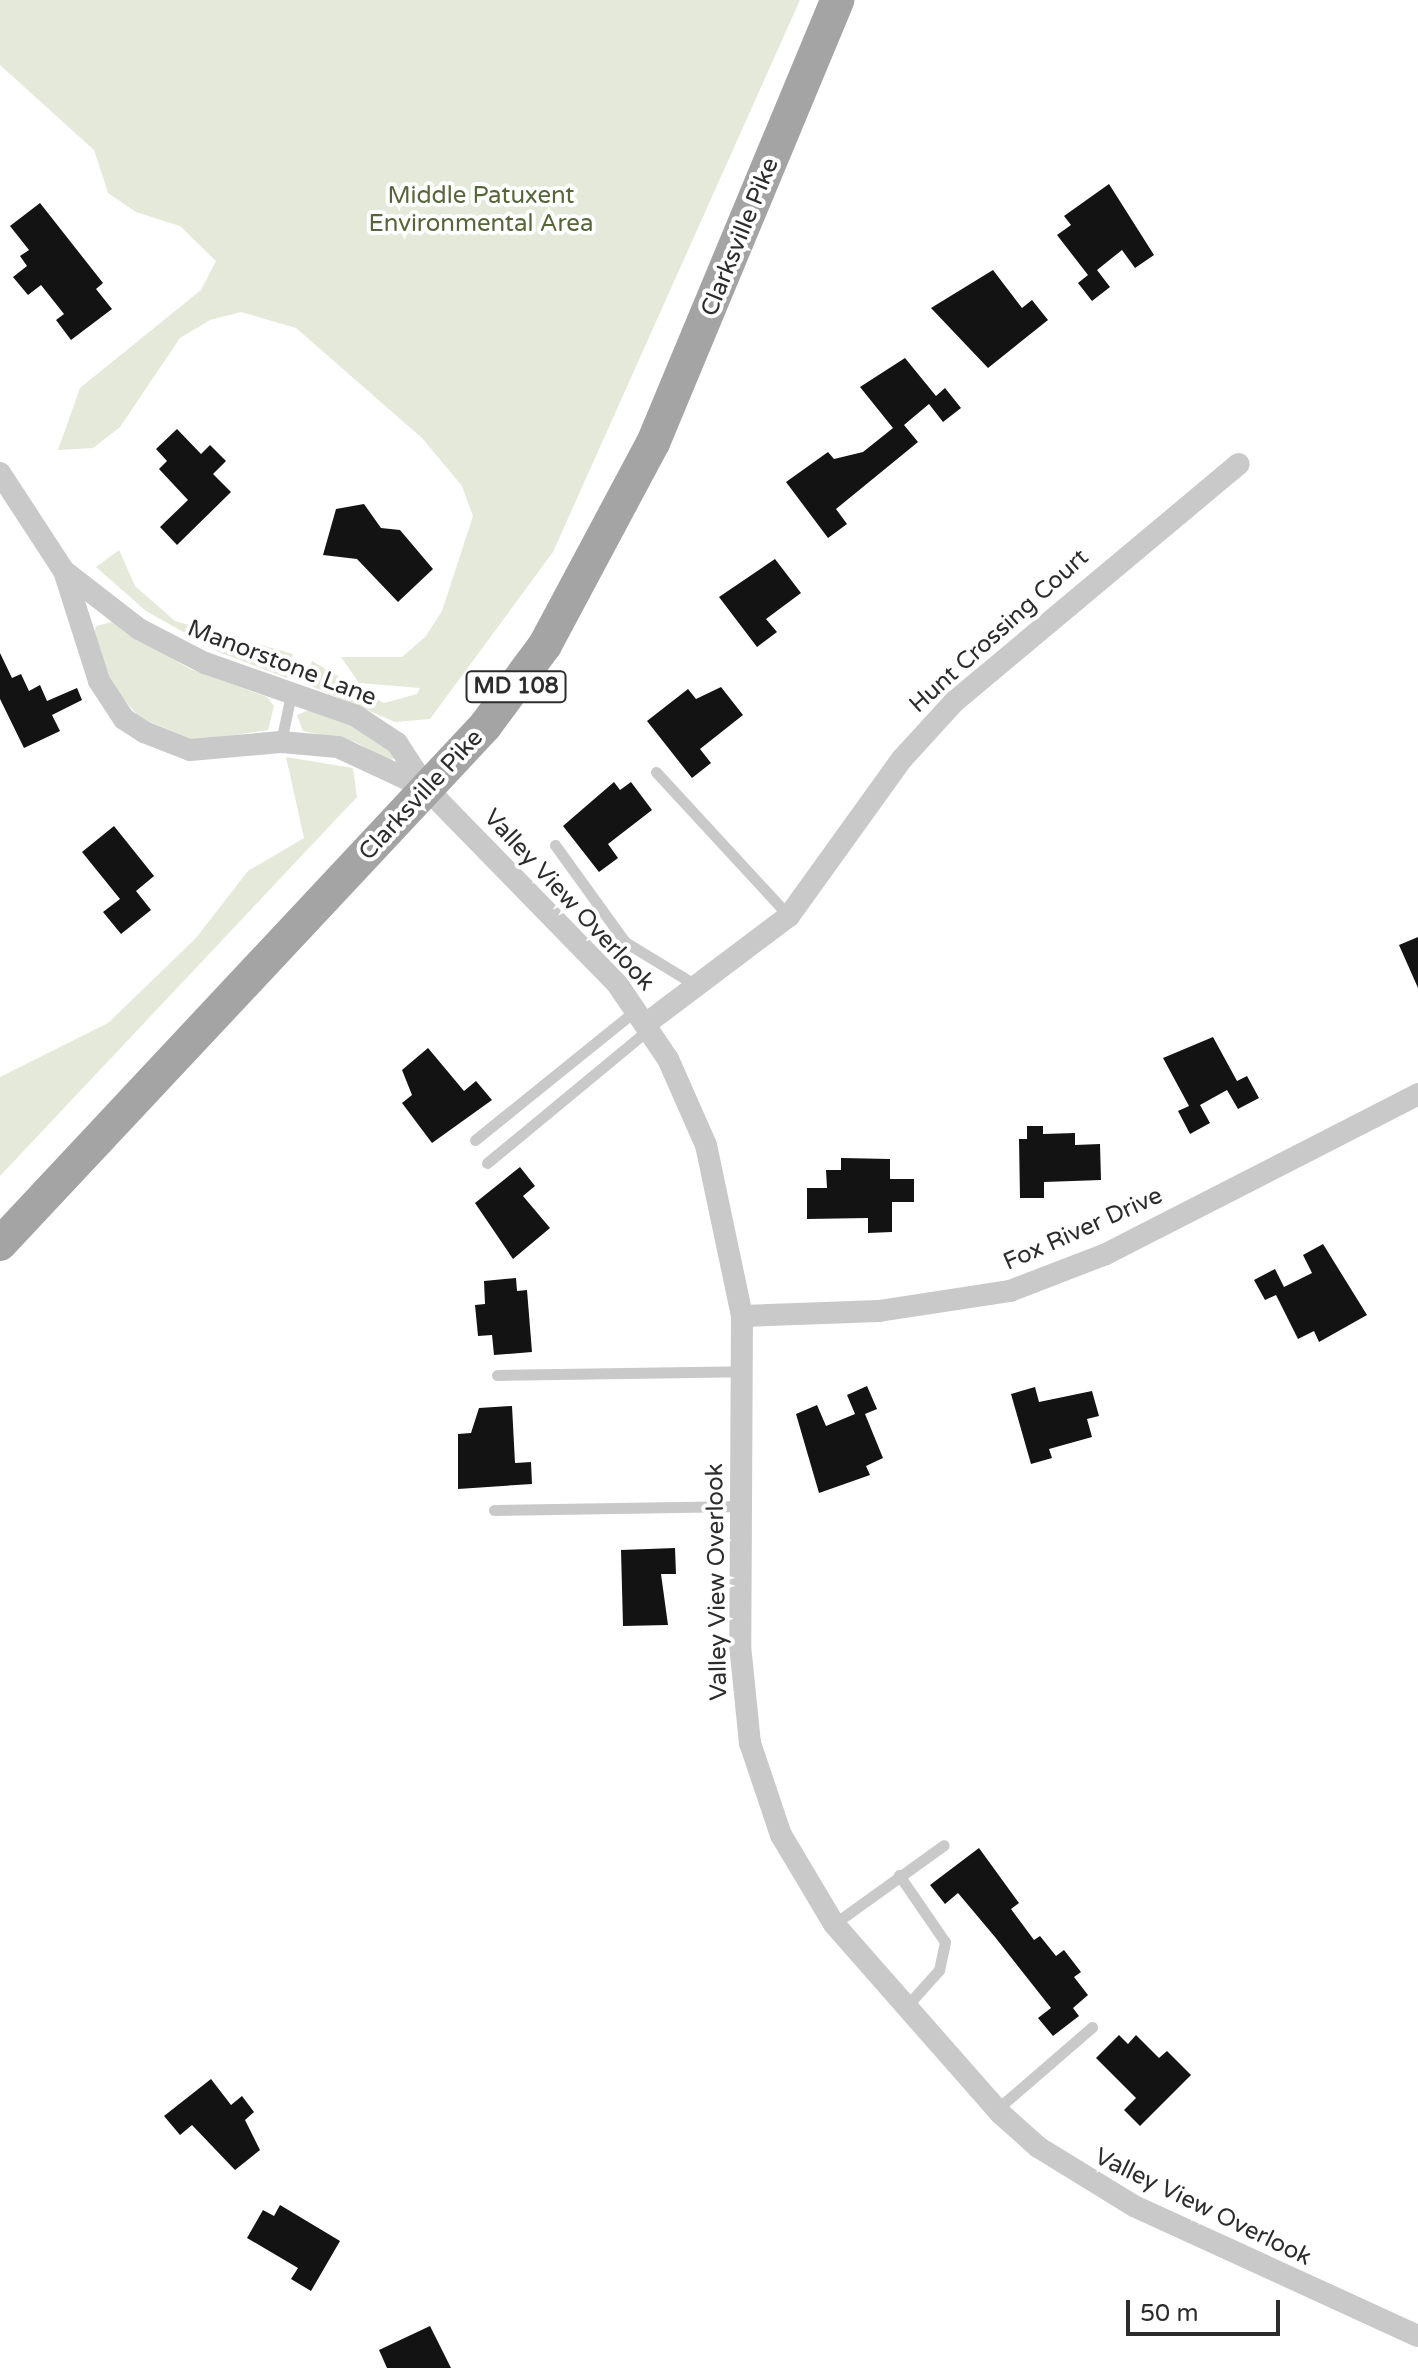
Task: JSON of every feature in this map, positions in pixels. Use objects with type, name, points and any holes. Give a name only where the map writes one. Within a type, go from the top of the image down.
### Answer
[{"type":"main road","name":"Clarksville Pike","points":[[0,1244],[427,789],[517,686],[595,562],[720,289],[837,0]]},
{"type":"street","name":"Hunt Crossing Court","points":[[644,1021],[699,987],[789,916],[902,759],[954,702],[1239,464]]},
{"type":"street","name":"Manorstone Lane","points":[[0,473],[64,571],[99,681],[124,719],[190,750],[281,742],[338,747],[427,789]]},
{"type":"street","name":"Manorstone Lane","points":[[64,571],[174,651],[378,728],[427,789]]},
{"type":"street","name":"Valley View Overlook","points":[[427,789],[644,1021],[706,1145],[742,1316],[740,1645],[750,1743],[781,1835],[834,1924],[996,2110],[1038,2147],[1134,2206],[1418,2336]]},
{"type":"street","name":"Fox River Drive","points":[[742,1316],[879,1311],[1010,1291],[1106,1254],[1418,1094]]},
{"type":"lane","points":[[281,742],[291,694]]},
{"type":"lane","points":[[656,772],[789,916]]},
{"type":"lane","points":[[555,845],[625,942],[699,987]]},
{"type":"lane","points":[[475,1140],[644,1021]]},
{"type":"lane","points":[[487,1163],[644,1021]]},
{"type":"lane","points":[[497,1375],[742,1371]]},
{"type":"lane","points":[[494,1510],[741,1506]]},
{"type":"lane","points":[[834,1924],[944,1845]]},
{"type":"lane","points":[[899,1875],[945,1942],[939,1970],[905,2008]]},
{"type":"lane","points":[[996,2110],[1092,2027]]},
{"type":"green space","name":"Middle Patuxent Environmental Area","points":[[0,0],[800,0],[553,552],[430,719],[395,722],[304,683],[312,661],[384,703],[417,694],[420,688],[359,683],[341,657],[402,657],[426,636],[442,611],[473,516],[462,486],[422,438],[296,328],[241,312],[210,320],[180,338],[120,427],[93,448],[58,450],[80,388],[201,290],[216,261],[180,226],[136,212],[108,193],[94,150],[0,65]]},
{"type":"green space","points":[[119,550],[135,586],[175,621],[293,654],[287,678],[219,652],[146,611],[96,567]]},
{"type":"green space","points":[[112,622],[190,669],[267,697],[274,706],[268,730],[197,741],[140,718],[108,681],[94,634],[96,626]]},
{"type":"green space","points":[[309,710],[351,725],[397,754],[391,761],[355,742],[303,731],[297,715]]},
{"type":"green space","points":[[286,757],[353,768],[357,797],[0,1176],[0,1077],[108,1023],[196,938],[248,871],[304,838]]},
{"type":"building","points":[[1109,184],[1154,255],[1135,268],[1122,250],[1097,270],[1110,287],[1092,301],[1078,283],[1088,275],[1057,235],[1071,225],[1064,216]]},
{"type":"building","points":[[40,203],[103,283],[96,289],[112,309],[71,340],[56,320],[64,314],[41,285],[28,295],[13,277],[27,266],[20,256],[29,250],[10,226]]},
{"type":"building","points":[[993,270],[1022,308],[1032,300],[1048,320],[988,368],[931,308]]},
{"type":"building","points":[[905,358],[936,396],[945,388],[961,408],[943,422],[929,404],[904,425],[918,442],[836,509],[847,524],[828,538],[786,482],[828,452],[834,459],[863,452],[893,428],[860,387]]},
{"type":"building","points":[[177,429],[201,454],[210,445],[226,461],[213,474],[231,492],[177,545],[160,527],[188,500],[159,469],[167,461],[156,449]]},
{"type":"building","points":[[364,504],[381,528],[400,530],[433,569],[398,602],[357,559],[323,555],[336,509]]},
{"type":"building","points":[[775,559],[801,593],[766,619],[777,632],[757,647],[719,597]]},
{"type":"building","points":[[0,653],[12,678],[21,674],[29,691],[40,685],[47,701],[77,688],[82,700],[52,715],[60,731],[24,748],[0,699]]},
{"type":"building","points":[[721,687],[743,715],[700,749],[711,763],[692,778],[647,721],[688,689],[696,699]]},
{"type":"building","points":[[614,782],[620,790],[631,782],[652,810],[608,844],[618,858],[599,872],[563,826]]},
{"type":"building","points":[[114,826],[154,876],[136,891],[151,910],[121,934],[103,912],[120,899],[82,852]]},
{"type":"building","points":[[1418,937],[1418,988],[1399,945]]},
{"type":"building","points":[[1213,1037],[1237,1081],[1247,1076],[1259,1098],[1238,1109],[1227,1090],[1200,1105],[1210,1123],[1190,1134],[1178,1111],[1189,1106],[1163,1058]]},
{"type":"building","points":[[428,1048],[464,1091],[476,1081],[492,1100],[432,1143],[402,1103],[412,1095],[402,1070]]},
{"type":"building","points":[[1027,1126],[1043,1126],[1043,1134],[1075,1133],[1075,1145],[1100,1144],[1101,1180],[1044,1182],[1044,1198],[1020,1198],[1019,1139],[1027,1139]]},
{"type":"building","points":[[841,1158],[890,1159],[890,1179],[914,1179],[914,1202],[892,1202],[892,1232],[868,1233],[868,1218],[807,1219],[807,1188],[827,1188],[826,1170],[841,1170]]},
{"type":"building","points":[[520,1167],[535,1186],[523,1196],[550,1228],[513,1259],[475,1203]]},
{"type":"building","points":[[1323,1244],[1367,1315],[1319,1342],[1314,1331],[1298,1339],[1276,1295],[1265,1300],[1254,1280],[1275,1269],[1284,1287],[1312,1273],[1303,1255]]},
{"type":"building","points":[[516,1278],[517,1291],[527,1290],[532,1352],[494,1355],[492,1335],[478,1336],[475,1305],[485,1304],[484,1281]]},
{"type":"building","points":[[867,1386],[877,1409],[865,1414],[883,1458],[866,1466],[870,1475],[819,1493],[796,1414],[817,1405],[826,1426],[855,1414],[847,1395]]},
{"type":"building","points":[[1035,1387],[1039,1402],[1092,1391],[1099,1416],[1087,1419],[1092,1437],[1049,1449],[1052,1458],[1031,1464],[1011,1394]]},
{"type":"building","points":[[512,1406],[515,1463],[531,1462],[532,1484],[458,1489],[458,1434],[471,1433],[479,1408]]},
{"type":"building","points":[[675,1548],[676,1574],[661,1574],[668,1625],[623,1626],[621,1550]]},
{"type":"building","points":[[979,1848],[1019,1903],[1011,1909],[1034,1940],[1040,1936],[1056,1956],[1064,1950],[1081,1972],[1074,1977],[1088,1995],[1073,2008],[1079,2016],[1053,2036],[1038,2018],[1051,2008],[995,1937],[958,1893],[945,1904],[930,1885]]},
{"type":"building","points":[[1119,2035],[1128,2044],[1136,2035],[1159,2058],[1167,2051],[1191,2075],[1140,2126],[1124,2110],[1136,2098],[1096,2058]]},
{"type":"building","points":[[211,2079],[231,2105],[242,2096],[254,2112],[245,2120],[260,2150],[235,2170],[192,2125],[180,2135],[164,2116]]},
{"type":"building","points":[[280,2205],[340,2241],[311,2291],[291,2279],[298,2268],[247,2238],[263,2210],[274,2216]]},
{"type":"building","points":[[430,2326],[451,2368],[387,2368],[379,2350]]}]
